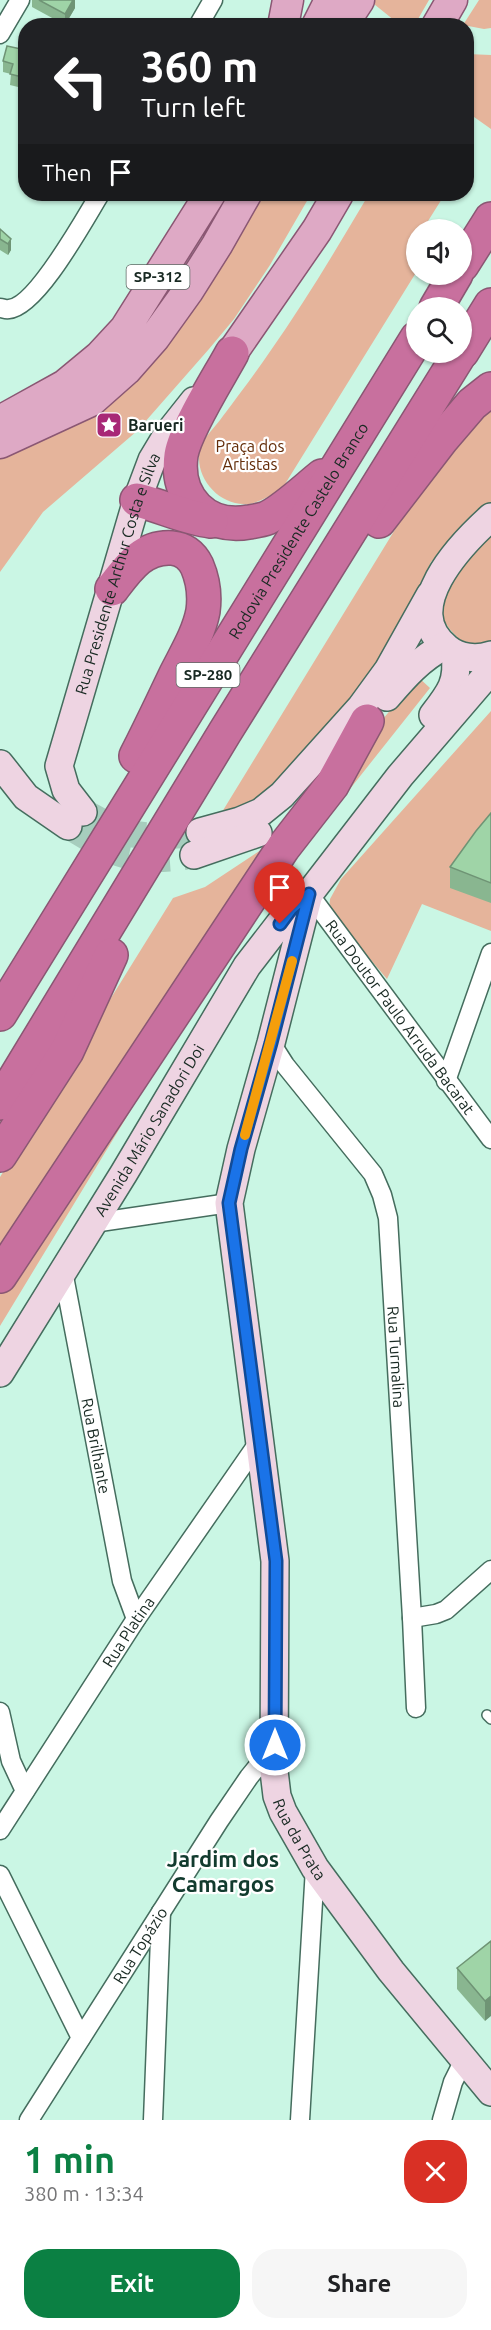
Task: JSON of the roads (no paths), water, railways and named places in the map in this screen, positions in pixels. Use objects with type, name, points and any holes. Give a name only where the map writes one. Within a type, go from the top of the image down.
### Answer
[{"type":"highway","points":[[472,249],[491,219]]},
{"type":"highway","name":"SP-280","points":[[472,336],[491,305]]},
{"type":"highway","points":[[219,522],[200,511],[187,495],[180,477],[182,453],[190,433],[232,352]]},
{"type":"highway","name":"Rodovia Presidente Castelo Branco","points":[[0,1014],[406,356]]},
{"type":"highway","name":"SP-280","points":[[0,1103],[225,732],[455,363]]},
{"type":"highway","points":[[225,732],[259,704],[311,631],[383,515],[442,439],[472,404],[491,389]]},
{"type":"highway","points":[[137,500],[160,505],[197,519],[243,523],[267,518],[340,462]]},
{"type":"highway","points":[[27,968],[195,636],[203,610],[203,590],[195,562],[187,553],[177,548],[154,549],[134,561],[112,589]]},
{"type":"highway","points":[[0,1276],[283,848],[332,785],[367,721]]},
{"type":"highway","points":[[0,1155],[66,1051],[179,807]]},
{"type":"highway","name":"Rodovia Presidente Castelo Branco","points":[[0,1008],[27,968]]},
{"type":"main road","points":[[285,18],[288,0]]},
{"type":"main road","points":[[321,18],[330,0]]},
{"type":"main road","points":[[347,18],[359,0]]},
{"type":"main road","points":[[442,18],[452,0]]},
{"type":"main road","name":"SP-312","points":[[0,421],[66,385],[100,356],[125,329],[206,201]]},
{"type":"main road","points":[[0,443],[91,401],[126,370],[155,337],[188,291],[242,201]]},
{"type":"main road","points":[[232,352],[317,230],[334,201]]},
{"type":"main road","name":"Rua Presidente Arthur Costa e Silva","points":[[0,764],[26,797],[76,819],[59,766],[137,500],[152,460],[167,435],[232,352]]},
{"type":"main road","points":[[491,517],[446,565],[388,670],[361,707],[282,795],[261,812],[197,844],[246,838],[266,829],[288,809],[411,668],[425,657],[449,650],[483,658],[491,655]]},
{"type":"main road","points":[[400,776],[416,737],[446,698],[454,684],[457,671],[449,650],[429,626],[430,595]]},
{"type":"main road","points":[[309,894],[400,776],[491,670]]},
{"type":"main road","name":"Avenida Mário Sanadori Doi","points":[[0,1373],[247,966],[291,909],[309,894]]},
{"type":"main road","name":"Rua da Prata","points":[[309,894],[241,1149],[229,1203],[276,1561],[274,1771],[277,1796],[291,1828],[315,1868],[391,1971],[464,2060],[490,2087]]},
{"type":"main road","points":[[247,966],[273,965],[279,968],[287,978]]},
{"type":"street","points":[[0,34],[20,0]]},
{"type":"street","points":[[203,18],[213,0]]},
{"type":"street","points":[[0,308],[10,309],[26,301],[42,284],[96,201]]},
{"type":"street","name":"Rua Doutor Paulo Arruda Bacarat","points":[[309,894],[491,1139]]},
{"type":"street","points":[[446,1081],[491,953]]},
{"type":"street","name":"Rua Turmalina","points":[[271,1043],[285,1065],[373,1174],[388,1218],[416,1708]]},
{"type":"street","points":[[93,1223],[229,1203]]},
{"type":"street","name":"Rua Brilhante","points":[[63,1271],[122,1581],[136,1619]]},
{"type":"street","name":"Rua Platina","points":[[0,1830],[136,1619],[261,1439]]},
{"type":"street","points":[[412,1618],[446,1610],[491,1570]]},
{"type":"street","points":[[0,1712],[10,1761],[25,1791]]},
{"type":"street","name":"Rua Topázio","points":[[29,2120],[243,1785],[275,1745]]},
{"type":"street","points":[[300,2120],[315,1868]]},
{"type":"street","points":[[0,1875],[81,2038]]},
{"type":"street","points":[[153,2120],[161,1912]]},
{"type":"street","points":[[442,2120],[453,2082],[464,2060]]},
{"type":"tunnel","points":[[83,812],[111,827],[131,834],[160,836],[200,832]]},
{"type":"tunnel","points":[[68,826],[128,856],[175,858],[194,855]]},
{"type":"place","name":"Barueri","points":[[109,425]]},
{"type":"district","name":"Jardim dos Camargos","points":[[223,1872]]},
{"type":"park label","name":"Praça dos Artistas","points":[[250,455]]}]
